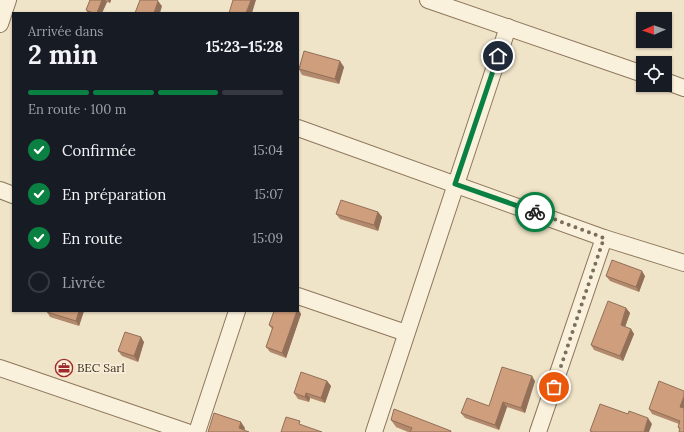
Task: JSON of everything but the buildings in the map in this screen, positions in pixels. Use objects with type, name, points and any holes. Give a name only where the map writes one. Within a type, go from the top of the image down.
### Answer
[{"type":"street","points":[[5,24],[8,0]]},
{"type":"street","points":[[428,0],[636,72]]},
{"type":"street","points":[[374,432],[508,27]]},
{"type":"street","points":[[672,84],[684,88]]},
{"type":"street","points":[[299,128],[604,238],[684,263]]},
{"type":"street","points":[[0,190],[12,195]]},
{"type":"street","points":[[538,432],[604,238]]},
{"type":"street","points":[[299,296],[406,333]]},
{"type":"street","points":[[197,432],[237,312]]},
{"type":"street","points":[[0,368],[187,432]]},
{"type":"way so far","points":[[535,212],[604,238],[554,387]]},
{"type":"place","name":"BEC Sarl","points":[[64,368]]},
{"type":"route","points":[[498,56],[455,184],[535,212]]}]
